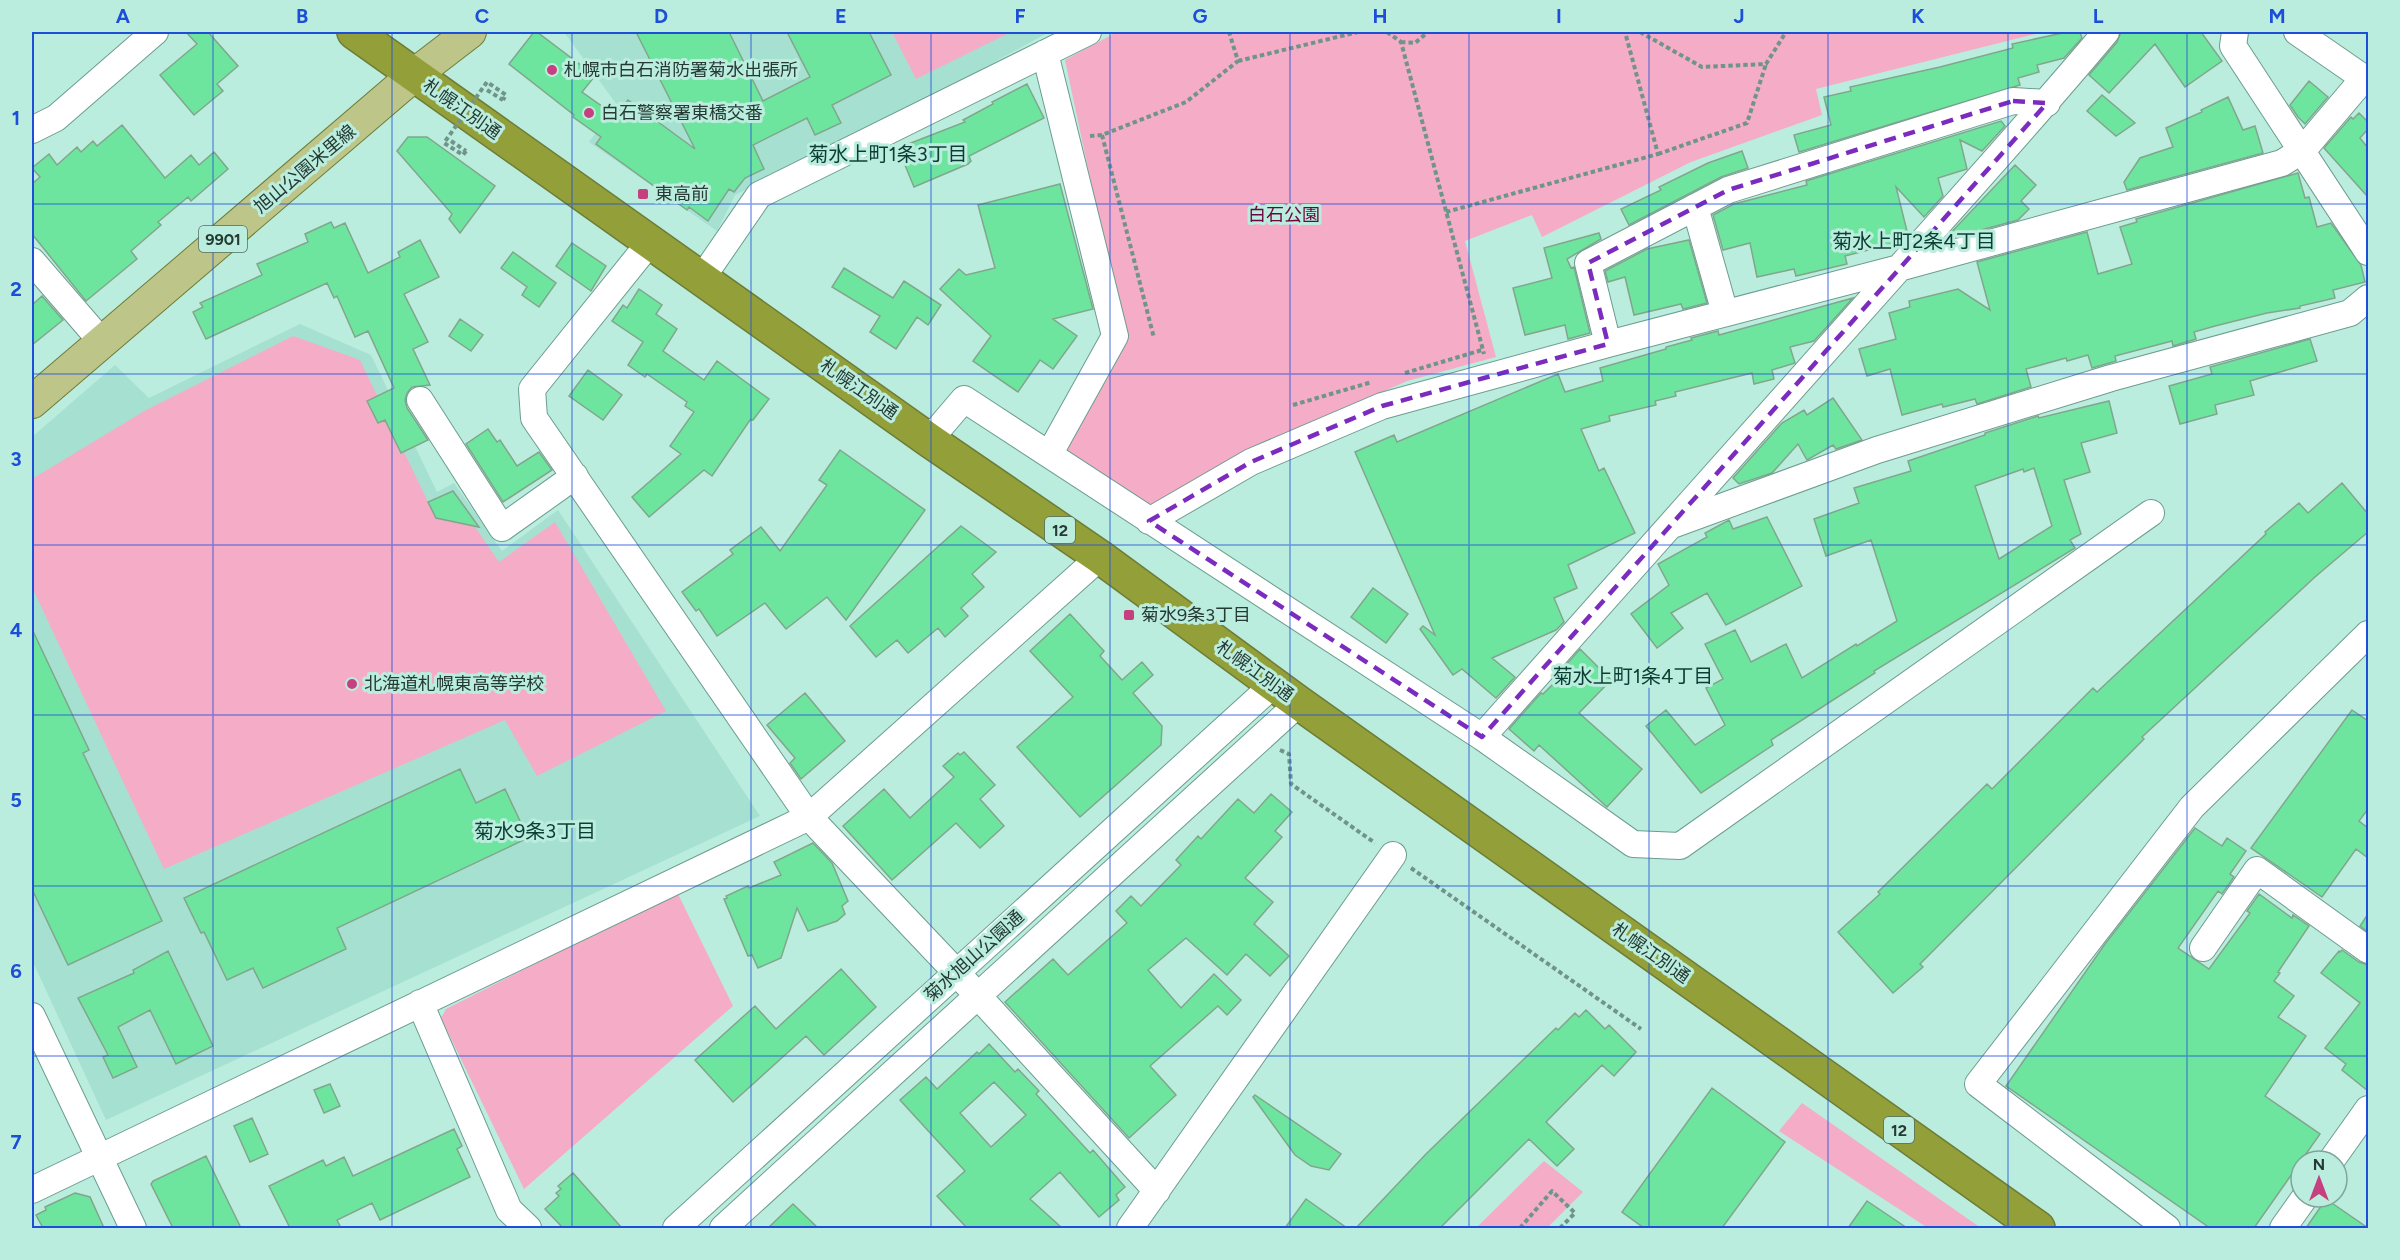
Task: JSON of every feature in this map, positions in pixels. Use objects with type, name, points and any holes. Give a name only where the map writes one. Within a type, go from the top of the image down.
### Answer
[{"type":"highway","name":"札幌江別通","points":[[354,32],[929,440],[1100,557],[1286,694],[2038,1228]]},
{"type":"main road","name":"旭山公園米里線","points":[[32,402],[414,75],[470,32]]},
{"type":"street","points":[[32,130],[57,118],[155,32]]},
{"type":"street","points":[[702,278],[759,195],[1088,32]]},
{"type":"street","points":[[1482,737],[1667,527],[1832,346],[2106,32]]},
{"type":"street","points":[[2235,32],[2234,46],[2368,252]]},
{"type":"street","points":[[1149,521],[1251,462],[1382,406],[2282,163],[2303,150],[2366,80],[2297,32]]},
{"type":"street","points":[[1045,52],[1115,336],[1050,453]]},
{"type":"street","points":[[1608,344],[1588,263],[1728,190],[2013,101],[2047,102]]},
{"type":"street","points":[[1695,207],[1725,313]]},
{"type":"street","points":[[651,241],[532,389],[534,418],[809,817],[956,972],[1157,1191]]},
{"type":"street","points":[[32,261],[102,342]]},
{"type":"street","points":[[1667,527],[1877,450],[2111,378],[2350,313],[2368,298]]},
{"type":"street","points":[[929,440],[964,399],[1482,737],[1633,844],[1680,846],[2151,513]]},
{"type":"street","points":[[420,400],[502,528],[575,476]]},
{"type":"street","points":[[32,1190],[809,817],[1100,557]]},
{"type":"street","points":[[2167,1228],[1978,1084],[2192,807],[2368,634]]},
{"type":"street","name":"菊水旭山公園通","points":[[723,1228],[1259,740],[1286,694]]},
{"type":"street","name":"菊水旭山公園通","points":[[676,1228],[956,972],[1286,694]]},
{"type":"street","points":[[1130,1228],[1393,855]]},
{"type":"street","points":[[2203,948],[2257,870],[2368,950]]},
{"type":"street","points":[[420,1004],[509,1210],[528,1228]]},
{"type":"street","points":[[32,1016],[133,1228]]},
{"type":"street","points":[[2340,1149],[2368,1110]]},
{"type":"street","points":[[2283,1228],[2296,1209]]},
{"type":"path","points":[[1229,32],[1239,62]]},
{"type":"path","points":[[1066,138],[1102,135],[1186,102],[1239,62],[1358,32]]},
{"type":"path","points":[[1387,32],[1401,42],[1415,43],[1428,32]]},
{"type":"path","points":[[1625,32],[1658,154]]},
{"type":"path","points":[[1640,32],[1701,67],[1766,64]]},
{"type":"path","points":[[1446,212],[1658,154],[1747,123],[1766,64],[1786,32]]},
{"type":"path","points":[[1401,42],[1490,377]]},
{"type":"path","points":[[451,141],[465,151],[462,155],[444,143],[487,82],[506,95],[503,100],[488,90]]},
{"type":"path","points":[[1102,135],[1154,338]]},
{"type":"path","points":[[1259,740],[1289,754],[1291,784],[1641,1029]]},
{"type":"path","points":[[1520,1228],[1552,1191],[1575,1213],[1560,1228]]},
{"type":"highlighted area","points":[[2013,101],[2047,103],[1482,737],[1149,521],[1251,462],[1382,406],[1608,344],[1588,263],[1728,190]]},
{"type":"shaded area","points":[[564,32],[1049,32],[938,93],[735,195],[717,231],[589,142],[617,105]]},
{"type":"shaded area","name":"北海道札幌東高等学校","points":[[300,324],[371,355],[437,492],[454,483],[502,551],[558,510],[760,816],[106,1120],[32,960],[32,437],[115,365],[149,398]]},
{"type":"green space","points":[[892,32],[1011,32],[916,79]]},
{"type":"green space","name":"白石公園","points":[[1117,32],[2043,32],[1816,89],[1822,115],[1691,162],[1542,237],[1532,215],[1465,241],[1496,357],[1407,381],[1299,429],[1148,509],[1065,449],[1125,342],[1065,60]]},
{"type":"green space","points":[[293,336],[360,360],[429,504],[452,493],[499,562],[555,522],[666,711],[537,776],[505,720],[164,869],[32,587],[32,479],[146,410]]},
{"type":"green space","points":[[677,892],[733,1006],[524,1189],[441,1018],[446,1009]]},
{"type":"green space","points":[[1802,1103],[1981,1228],[1928,1228],[1779,1131]]},
{"type":"green space","points":[[1544,1161],[1583,1192],[1547,1228],[1476,1228]]},
{"type":"building","points":[[186,32],[208,32],[238,66],[217,84],[223,91],[194,115],[160,75],[197,44]]},
{"type":"building","points":[[534,32],[595,76],[582,92],[616,116],[628,100],[695,149],[636,32],[729,32],[763,101],[810,77],[787,32],[869,32],[891,75],[832,105],[841,123],[815,135],[807,118],[753,145],[764,169],[745,178],[734,192],[729,189],[708,221],[689,207],[687,210],[596,144],[601,137],[509,64]]},
{"type":"building","points":[[2067,32],[2080,32],[2082,38],[2064,58],[2037,65],[2039,72],[2018,78],[2020,85],[1799,152],[1794,135],[1831,125],[1824,97],[1851,91],[1850,87],[1940,67],[2013,48],[2012,44]]},
{"type":"building","points":[[2121,32],[2201,32],[2222,61],[2185,87],[2155,44],[2109,93],[2089,75],[2117,42]]},
{"type":"building","points":[[2309,81],[2328,97],[2305,124],[2290,105]]},
{"type":"building","points":[[1027,84],[1044,118],[969,156],[971,161],[968,164],[914,187],[898,148],[965,122],[963,120],[993,104],[992,102]]},
{"type":"building","points":[[2102,95],[2135,123],[2116,136],[2087,111]]},
{"type":"building","points":[[2228,97],[2243,130],[2255,126],[2263,153],[2127,190],[2124,182],[2140,158],[2173,147],[2166,128]]},
{"type":"building","points":[[2359,113],[2368,122],[2368,129],[2360,138],[2368,148],[2368,197],[2324,148],[2351,117],[2353,119]]},
{"type":"building","points":[[2001,121],[2005,126],[1982,151],[1960,140],[1967,169],[1938,178],[1943,196],[1924,217],[1896,187],[1908,235],[1903,241],[1845,256],[1847,264],[1796,276],[1794,269],[1757,277],[1750,243],[1723,250],[1713,215],[1734,204],[1807,185],[1806,181]]},
{"type":"building","points":[[122,125],[165,178],[191,155],[199,165],[214,152],[228,169],[191,201],[188,197],[158,222],[161,225],[131,251],[137,259],[86,301],[32,234],[32,184],[40,177],[32,168],[49,154],[57,165],[77,147],[81,152],[93,141],[97,146]]},
{"type":"building","points":[[408,137],[427,137],[495,186],[460,233],[449,219],[452,214],[397,151]]},
{"type":"building","points":[[1742,151],[1748,168],[1721,177],[1629,225],[1621,209],[1661,190],[1659,187],[1708,163]]},
{"type":"building","points":[[2015,165],[2036,185],[2021,201],[2029,209],[2018,220],[1944,240]]},
{"type":"building","points":[[2298,173],[2305,198],[2309,197],[2317,227],[2331,223],[2361,265],[2365,282],[2333,290],[2335,298],[2194,332],[2196,339],[2173,346],[2172,341],[2115,356],[2116,361],[2092,368],[2088,355],[2067,361],[2066,358],[2026,369],[2031,387],[1977,404],[1975,399],[1943,407],[1942,404],[1902,415],[1890,369],[1867,376],[1859,349],[1896,339],[1889,313],[1910,307],[1909,301],[1958,289],[1990,310],[1977,262],[2087,232],[2098,274],[2132,264],[2120,227],[2137,222],[2136,219]]},
{"type":"building","points":[[1060,184],[1093,309],[1053,319],[1077,336],[1053,369],[1040,360],[1018,392],[973,361],[991,336],[940,289],[959,269],[966,275],[995,268],[978,205]]},
{"type":"building","points":[[331,222],[334,228],[345,223],[368,273],[400,257],[398,252],[420,240],[439,277],[404,294],[428,342],[413,349],[430,385],[412,387],[405,400],[407,408],[428,440],[401,453],[385,420],[378,423],[367,401],[394,388],[368,331],[355,337],[337,296],[334,298],[327,283],[206,339],[193,312],[203,307],[200,303],[262,275],[257,264],[308,242],[305,234]]},
{"type":"building","points":[[1599,233],[1601,239],[1567,259],[1571,268],[1574,267],[1590,333],[1568,339],[1565,325],[1525,335],[1513,288],[1552,278],[1544,248]]},
{"type":"building","points":[[1689,240],[1707,303],[1683,309],[1681,304],[1634,315],[1625,277],[1608,282],[1605,271],[1647,249]]},
{"type":"building","points":[[572,243],[606,266],[591,291],[556,266]]},
{"type":"building","points":[[513,252],[556,283],[539,307],[522,295],[527,287],[501,268]]},
{"type":"building","points":[[844,268],[893,298],[904,281],[941,305],[928,325],[917,317],[896,349],[870,332],[880,316],[832,287]]},
{"type":"building","points":[[639,289],[662,305],[656,314],[677,329],[663,351],[704,380],[717,361],[769,399],[753,420],[750,420],[712,476],[704,470],[649,517],[632,497],[681,454],[670,446],[694,412],[685,406],[687,402],[647,374],[645,377],[628,365],[643,342],[612,321],[623,305],[627,308]]},
{"type":"building","points":[[42,296],[63,320],[32,345],[32,305]]},
{"type":"building","points":[[1853,298],[1814,341],[1790,347],[1795,363],[1772,370],[1774,379],[1754,384],[1752,373],[1675,392],[1676,396],[1655,401],[1656,405],[1609,416],[1610,421],[1581,429],[1599,471],[1604,468],[1635,533],[1568,565],[1577,588],[1554,598],[1564,622],[1556,630],[1492,658],[1515,677],[1496,698],[1462,669],[1453,675],[1420,629],[1423,626],[1435,635],[1355,452],[1394,435],[1397,442],[1558,374],[1565,392],[1603,381],[1600,368],[1666,349],[1666,347],[1692,340],[1691,338],[1718,331],[1719,335]]},
{"type":"building","points":[[460,319],[483,335],[471,351],[449,336]]},
{"type":"building","points":[[2310,339],[2317,361],[2250,381],[2254,395],[2215,405],[2217,414],[2180,424],[2169,386],[2212,374],[2210,367]]},
{"type":"building","points":[[588,370],[622,395],[603,420],[569,396]]},
{"type":"building","points":[[1833,398],[1862,440],[1836,449],[1833,445],[1807,460],[1798,444],[1772,473],[1739,484],[1733,478],[1782,423],[1804,410],[1807,415]]},
{"type":"building","points":[[2109,401],[2117,433],[2081,443],[2090,472],[2064,480],[2081,534],[2070,540],[2075,548],[1874,671],[1875,673],[1771,740],[1773,745],[1701,793],[1646,726],[1666,710],[1695,745],[1725,725],[1706,688],[1723,679],[1705,644],[1735,630],[1751,662],[1786,644],[1802,678],[1897,621],[1871,540],[1826,556],[1814,519],[1859,503],[1854,488],[1911,471],[1908,461],[1985,435],[1985,433],[2038,416],[2039,418]],"holes":[[[2034,468],[2052,526],[1999,559],[1975,486],[2023,469],[2024,472]]]},
{"type":"building","points":[[488,429],[497,442],[500,440],[517,466],[539,452],[552,470],[503,502],[466,444]]},
{"type":"building","points":[[840,450],[925,510],[846,620],[827,597],[786,629],[765,603],[717,636],[699,609],[696,611],[682,592],[733,554],[730,550],[761,527],[780,551],[827,485],[819,480]]},
{"type":"building","points":[[2342,483],[2368,514],[2368,532],[2315,577],[2142,737],[2144,739],[1920,964],[1923,967],[1893,993],[1838,932],[1880,894],[1878,892],[1987,784],[1992,789],[2093,688],[2097,692],[2266,534],[2265,532],[2299,503],[2308,513]]},
{"type":"building","points":[[453,491],[479,527],[436,518],[428,502]]},
{"type":"building","points":[[1767,517],[1802,586],[1726,625],[1707,593],[1671,613],[1683,628],[1657,648],[1631,614],[1669,585],[1658,564],[1707,537],[1705,533],[1729,520],[1733,529]]},
{"type":"building","points":[[961,526],[996,552],[972,574],[984,587],[961,608],[968,616],[945,637],[938,628],[908,653],[897,640],[876,657],[850,626]]},
{"type":"building","points":[[1373,588],[1408,614],[1386,643],[1351,617]]},
{"type":"building","points":[[1070,614],[1104,651],[1100,656],[1122,680],[1142,662],[1153,675],[1133,693],[1162,726],[1161,745],[1080,817],[1017,747],[1073,697],[1030,651]]},
{"type":"building","points":[[32,629],[89,750],[83,753],[162,921],[68,965],[32,889]]},
{"type":"building","points":[[1580,649],[1611,680],[1579,713],[1642,769],[1607,807],[1539,745],[1534,751],[1509,729],[1541,693],[1543,694],[1569,668],[1566,665]]},
{"type":"building","points":[[805,693],[845,741],[801,779],[790,763],[795,758],[767,725]]},
{"type":"building","points":[[2352,710],[2368,721],[2368,809],[2359,821],[2368,828],[2368,858],[2356,849],[2322,897],[2251,848]]},
{"type":"building","points":[[964,752],[995,785],[980,799],[1004,826],[980,848],[956,823],[892,880],[843,826],[884,789],[910,818],[954,777],[943,766],[958,753],[960,755]]},
{"type":"building","points":[[460,769],[476,803],[505,789],[528,838],[337,928],[346,949],[263,988],[253,968],[227,980],[204,932],[201,933],[184,898]]},
{"type":"building","points":[[1271,794],[1292,812],[1275,831],[1282,837],[1245,878],[1273,902],[1254,924],[1289,956],[1270,976],[1246,954],[1227,975],[1186,938],[1148,970],[1181,1008],[1214,974],[1241,1000],[1227,1015],[1218,1006],[1150,1066],[1176,1095],[1129,1138],[1005,1002],[1053,959],[1068,975],[1127,923],[1116,911],[1131,896],[1141,906],[1181,865],[1176,860],[1198,836],[1201,839],[1238,799],[1254,813]]},
{"type":"building","points":[[2195,828],[2222,846],[2227,838],[2246,851],[2230,874],[2234,877],[2222,894],[2218,891],[2178,948],[2209,969],[2250,913],[2247,911],[2259,894],[2292,918],[2293,915],[2309,926],[2274,981],[2294,996],[2278,1017],[2306,1036],[2265,1096],[2320,1134],[2309,1149],[2289,1149],[2289,1178],[2254,1228],[2210,1228],[2006,1086],[2105,944]]},
{"type":"building","points":[[813,843],[832,863],[848,901],[842,906],[845,914],[837,921],[808,931],[797,908],[781,958],[758,968],[752,955],[748,956],[724,899],[748,886],[749,888],[781,875],[774,862]]},
{"type":"building","points":[[2368,914],[2368,932],[2360,926]]},
{"type":"building","points":[[2342,950],[2359,962],[2368,965],[2368,1091],[2342,1070],[2346,1064],[2325,1048],[2360,1003],[2321,973]]},
{"type":"building","points":[[168,951],[213,1046],[176,1064],[150,1010],[118,1027],[137,1067],[113,1078],[103,1057],[108,1055],[78,998],[134,973],[133,970]]},
{"type":"building","points":[[841,969],[876,1007],[824,1055],[806,1036],[733,1102],[695,1060],[755,1006],[776,1029]]},
{"type":"building","points":[[1586,1010],[1605,1029],[1609,1025],[1636,1052],[1614,1076],[1602,1065],[1546,1122],[1574,1149],[1557,1166],[1529,1139],[1440,1228],[1356,1228],[1426,1154],[1556,1028],[1558,1030],[1575,1013],[1579,1017]]},
{"type":"building","points":[[989,1044],[1015,1072],[1018,1069],[1039,1091],[1036,1094],[1090,1153],[1093,1150],[1125,1187],[1116,1195],[1119,1200],[1099,1217],[1060,1172],[1030,1199],[1062,1228],[967,1228],[937,1196],[965,1171],[900,1100],[926,1077],[937,1089],[977,1052],[979,1054]],"holes":[[[994,1082],[1026,1115],[991,1147],[960,1113]]]},
{"type":"building","points":[[330,1084],[340,1106],[324,1113],[314,1090]]},
{"type":"building","points":[[1712,1088],[1785,1142],[1722,1228],[1644,1228],[1622,1212]]},
{"type":"building","points":[[1255,1095],[1341,1154],[1329,1170],[1311,1166],[1295,1155],[1253,1097]]},
{"type":"building","points":[[252,1118],[268,1154],[250,1162],[234,1126]]},
{"type":"building","points":[[454,1129],[462,1146],[457,1149],[470,1177],[380,1220],[372,1203],[337,1220],[341,1228],[290,1228],[269,1186],[323,1160],[326,1166],[344,1157],[353,1176]]},
{"type":"building","points":[[206,1156],[241,1228],[173,1228],[151,1184]]},
{"type":"building","points":[[573,1173],[622,1228],[563,1228],[545,1209],[559,1196],[556,1193],[561,1189],[558,1186]]},
{"type":"building","points":[[75,1193],[90,1197],[104,1228],[43,1228],[36,1215],[46,1210],[45,1207]]},
{"type":"building","points":[[1306,1199],[1347,1228],[1285,1228]]},
{"type":"building","points":[[1867,1201],[1907,1228],[1848,1228]]},
{"type":"building","points":[[793,1204],[818,1228],[768,1228]]},
{"type":"building","points":[[2319,1209],[2340,1209],[2368,1228],[2306,1228]]},
{"type":"place","name":"札幌市白石消防署菊水出張所","points":[[552,70]]},
{"type":"place","name":"白石警察署東橋交番","points":[[589,113]]},
{"type":"place","name":"東高前","points":[[643,194]]},
{"type":"place","name":"菊水9条3丁目","points":[[1129,615]]},
{"type":"place","name":"北海道札幌東高等学校","points":[[352,684]]},
{"type":"district","name":"菊水上町1条3丁目","points":[[888,154]]},
{"type":"district","name":"菊水上町2条4丁目","points":[[1914,241]]},
{"type":"district","name":"菊水上町1条4丁目","points":[[1633,676]]},
{"type":"district","name":"菊水9条3丁目","points":[[535,831]]}]
